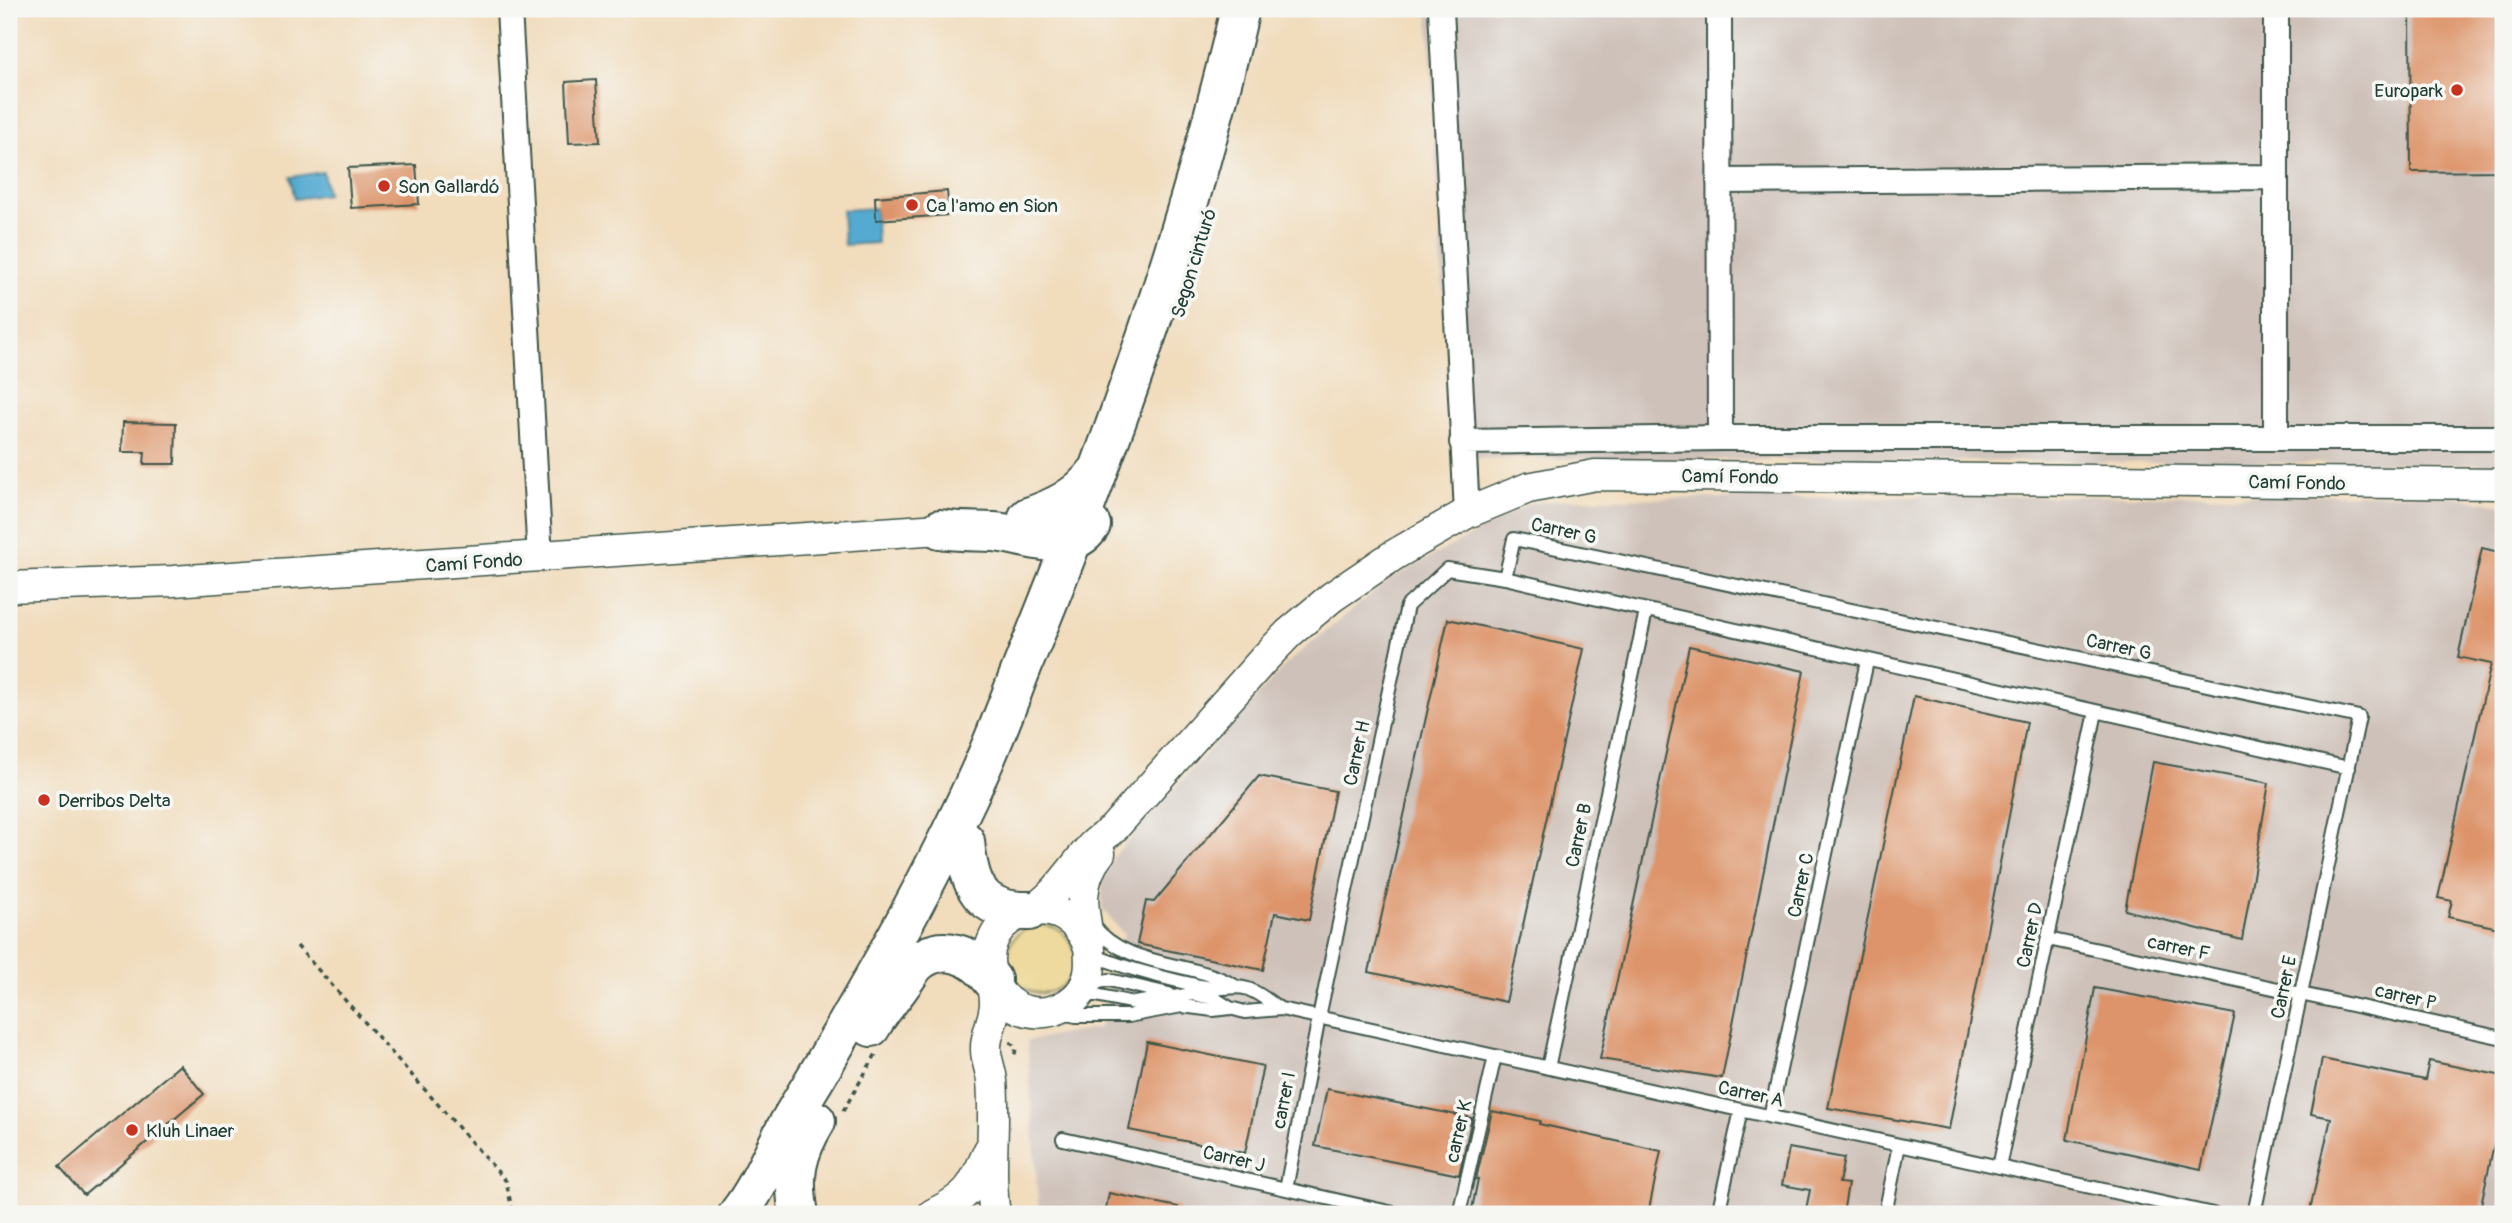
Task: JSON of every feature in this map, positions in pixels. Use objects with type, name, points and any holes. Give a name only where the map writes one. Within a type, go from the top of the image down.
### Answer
[{"type":"highway","name":"Segon cinturó","points":[[1006,733],[1105,459],[1193,190],[1240,9]]},
{"type":"highway","name":"Segon cinturó","points":[[1006,733],[1109,511],[1154,388],[1212,197],[1258,9]]},
{"type":"highway","points":[[1069,554],[1091,525],[1139,397],[1184,258],[1212,197]]},
{"type":"highway","points":[[1019,526],[1077,494],[1091,481],[1105,459]]},
{"type":"highway","points":[[940,529],[964,522],[1019,526],[1054,520],[1062,524],[1069,554]]},
{"type":"highway","points":[[878,1015],[893,978],[965,841],[1006,733],[1009,672],[1041,586],[1035,560],[1023,543],[1019,526]]},
{"type":"highway","points":[[738,1214],[754,1193],[793,1116],[910,912],[979,774],[1006,733]]},
{"type":"highway","points":[[965,841],[970,874],[985,900],[1006,910],[1029,911]]},
{"type":"highway","points":[[738,1214],[753,1206],[770,1205],[797,1214],[795,1178],[798,1160],[810,1131],[878,1015],[916,963],[934,954],[950,952],[966,957],[981,967],[992,980]]},
{"type":"street","points":[[509,9],[540,558]]},
{"type":"street","points":[[1441,9],[1467,513]]},
{"type":"street","points":[[1719,9],[1720,438]]},
{"type":"street","points":[[2276,9],[2276,437]]},
{"type":"street","points":[[1719,181],[2276,177]]},
{"type":"street","points":[[1462,442],[1720,438],[2503,438]]},
{"type":"street","name":"Camí Fondo","points":[[1112,830],[1289,633],[1360,576],[1467,513],[1528,488],[1595,475],[2503,484]]},
{"type":"street","name":"Camí Fondo","points":[[9,587],[173,581],[940,529]]},
{"type":"street","points":[[995,1214],[992,1143],[1003,1060],[1022,1020],[1059,1008],[1078,995],[1091,968],[1084,907],[1087,874],[1112,830]]},
{"type":"street","points":[[1003,1060],[985,1048],[995,1007],[988,957],[996,934],[1013,917],[1039,905],[1092,845],[1112,830]]},
{"type":"street","points":[[1029,911],[1046,910],[1063,916],[1083,933],[1090,950]]},
{"type":"street","points":[[992,980],[1000,994],[1013,1006],[1027,1011],[1045,1012]]},
{"type":"street","points":[[934,1214],[954,1204],[968,1192],[992,1143]]},
{"type":"street","points":[[934,1214],[951,1210],[975,1214]]},
{"type":"lane","name":"Carrer G","points":[[1505,578],[1514,539],[2359,717],[2349,768]]},
{"type":"lane","name":"Carrer H","points":[[1319,1017],[1407,606],[1447,569],[1505,578]]},
{"type":"lane","points":[[1505,578],[2349,768]]},
{"type":"lane","name":"Carrer B","points":[[1548,1068],[1646,611]]},
{"type":"lane","name":"Carrer C","points":[[1770,1117],[1867,660]]},
{"type":"lane","name":"Carrer D","points":[[1999,1167],[2096,712]]},
{"type":"lane","name":"Carrer E","points":[[2254,1214],[2349,768]]},
{"type":"lane","points":[[1084,907],[1097,929],[1115,944],[1150,960],[1218,975],[1235,986]]},
{"type":"lane","name":"carrer F","points":[[2048,939],[2301,993]]},
{"type":"lane","points":[[1090,950],[1096,958],[1125,968],[1216,988],[1235,986],[1250,989],[1281,1009]]},
{"type":"lane","name":"carrer P","points":[[2301,993],[2503,1038]]},
{"type":"lane","points":[[1078,995],[1090,994],[1134,1003],[1184,994],[1214,998],[1230,1008],[1245,1012],[1281,1009]]},
{"type":"lane","points":[[1045,1012],[1076,1016],[1128,1016],[1182,1006],[1213,1010],[1230,1008]]},
{"type":"lane","name":"Carrer A","points":[[1281,1009],[2213,1214]]},
{"type":"lane","name":"carrer I","points":[[1286,1189],[1319,1017]]},
{"type":"lane","name":"carrer K","points":[[1459,1214],[1495,1056]]},
{"type":"lane","points":[[1718,1214],[1741,1110]]},
{"type":"lane","name":"Carrer J","points":[[1063,1139],[1398,1214]]},
{"type":"lane","points":[[1885,1214],[1899,1145]]},
{"type":"path","points":[[297,946],[506,1181],[513,1214]]},
{"type":"path","points":[[843,1111],[877,1052]]},
{"type":"shaded area","points":[[1428,9],[2503,9],[2503,464],[1452,458]]},
{"type":"shaded area","points":[[2440,494],[2503,505],[2503,1214],[1039,1214],[1027,1041],[1099,1028],[1124,934],[1102,909],[1103,869],[1286,664],[1390,579],[1531,503],[1575,499]]},
{"type":"sand","points":[[1034,925],[1048,925],[1060,930],[1070,940],[1075,959],[1070,978],[1060,988],[1048,993],[1034,993],[1022,988],[1012,978],[1007,966],[1007,952],[1012,940],[1022,930]]},
{"type":"water","points":[[323,172],[327,194],[295,199],[290,177]]},
{"type":"water","points":[[875,208],[877,243],[844,245],[842,210]]},
{"type":"building","name":"Europark","points":[[2410,9],[2503,9],[2503,171],[2411,172]]},
{"type":"building","points":[[596,80],[600,142],[569,143],[566,82]]},
{"type":"building","name":"Son Gallardó","points":[[416,165],[419,204],[351,208],[348,168]]},
{"type":"building","name":"Ca l'amo en Sion","points":[[947,191],[949,215],[876,220],[875,197]]},
{"type":"building","points":[[123,422],[176,423],[175,464],[144,464],[145,452],[122,452]]},
{"type":"building","points":[[2482,548],[2503,553],[2503,929],[2448,917],[2452,901],[2438,898],[2491,664],[2458,657]]},
{"type":"building","points":[[1448,619],[1584,649],[1506,1002],[1369,972]]},
{"type":"building","points":[[1689,646],[1804,671],[1722,1078],[1600,1059]]},
{"type":"building","points":[[1914,696],[2027,722],[1949,1129],[1828,1108]]},
{"type":"building","points":[[2153,762],[2269,783],[2242,940],[2125,910]]},
{"type":"building","points":[[1259,776],[1335,791],[1309,920],[1275,913],[1263,970],[1137,944],[1146,901],[1154,902]]},
{"type":"building","points":[[2095,988],[2235,1014],[2201,1169],[2067,1140]]},
{"type":"building","points":[[1147,1042],[1263,1066],[1245,1153],[1129,1130]]},
{"type":"building","points":[[2322,1059],[2425,1080],[2429,1061],[2503,1076],[2503,1102],[2479,1214],[2309,1214],[2331,1118],[2311,1114]]},
{"type":"building","name":"Kluh Linaer","points":[[180,1065],[204,1094],[84,1195],[59,1167]]},
{"type":"building","points":[[1327,1089],[1472,1118],[1459,1175],[1315,1146]]},
{"type":"building","points":[[1492,1111],[1661,1151],[1648,1214],[1471,1214]]},
{"type":"building","points":[[1789,1148],[1844,1158],[1839,1183],[1848,1184],[1843,1214],[1805,1214],[1810,1190],[1782,1185]]},
{"type":"building","points":[[1109,1193],[1178,1207],[1177,1214],[1105,1214]]},
{"type":"place","name":"Europark","points":[[2457,90]]},
{"type":"place","name":"Son Gallardó","points":[[384,186]]},
{"type":"place","name":"Ca l'amo en Sion","points":[[912,205]]},
{"type":"place","name":"Derribos Delta","points":[[44,800]]},
{"type":"place","name":"Kluh Linaer","points":[[132,1130]]}]
